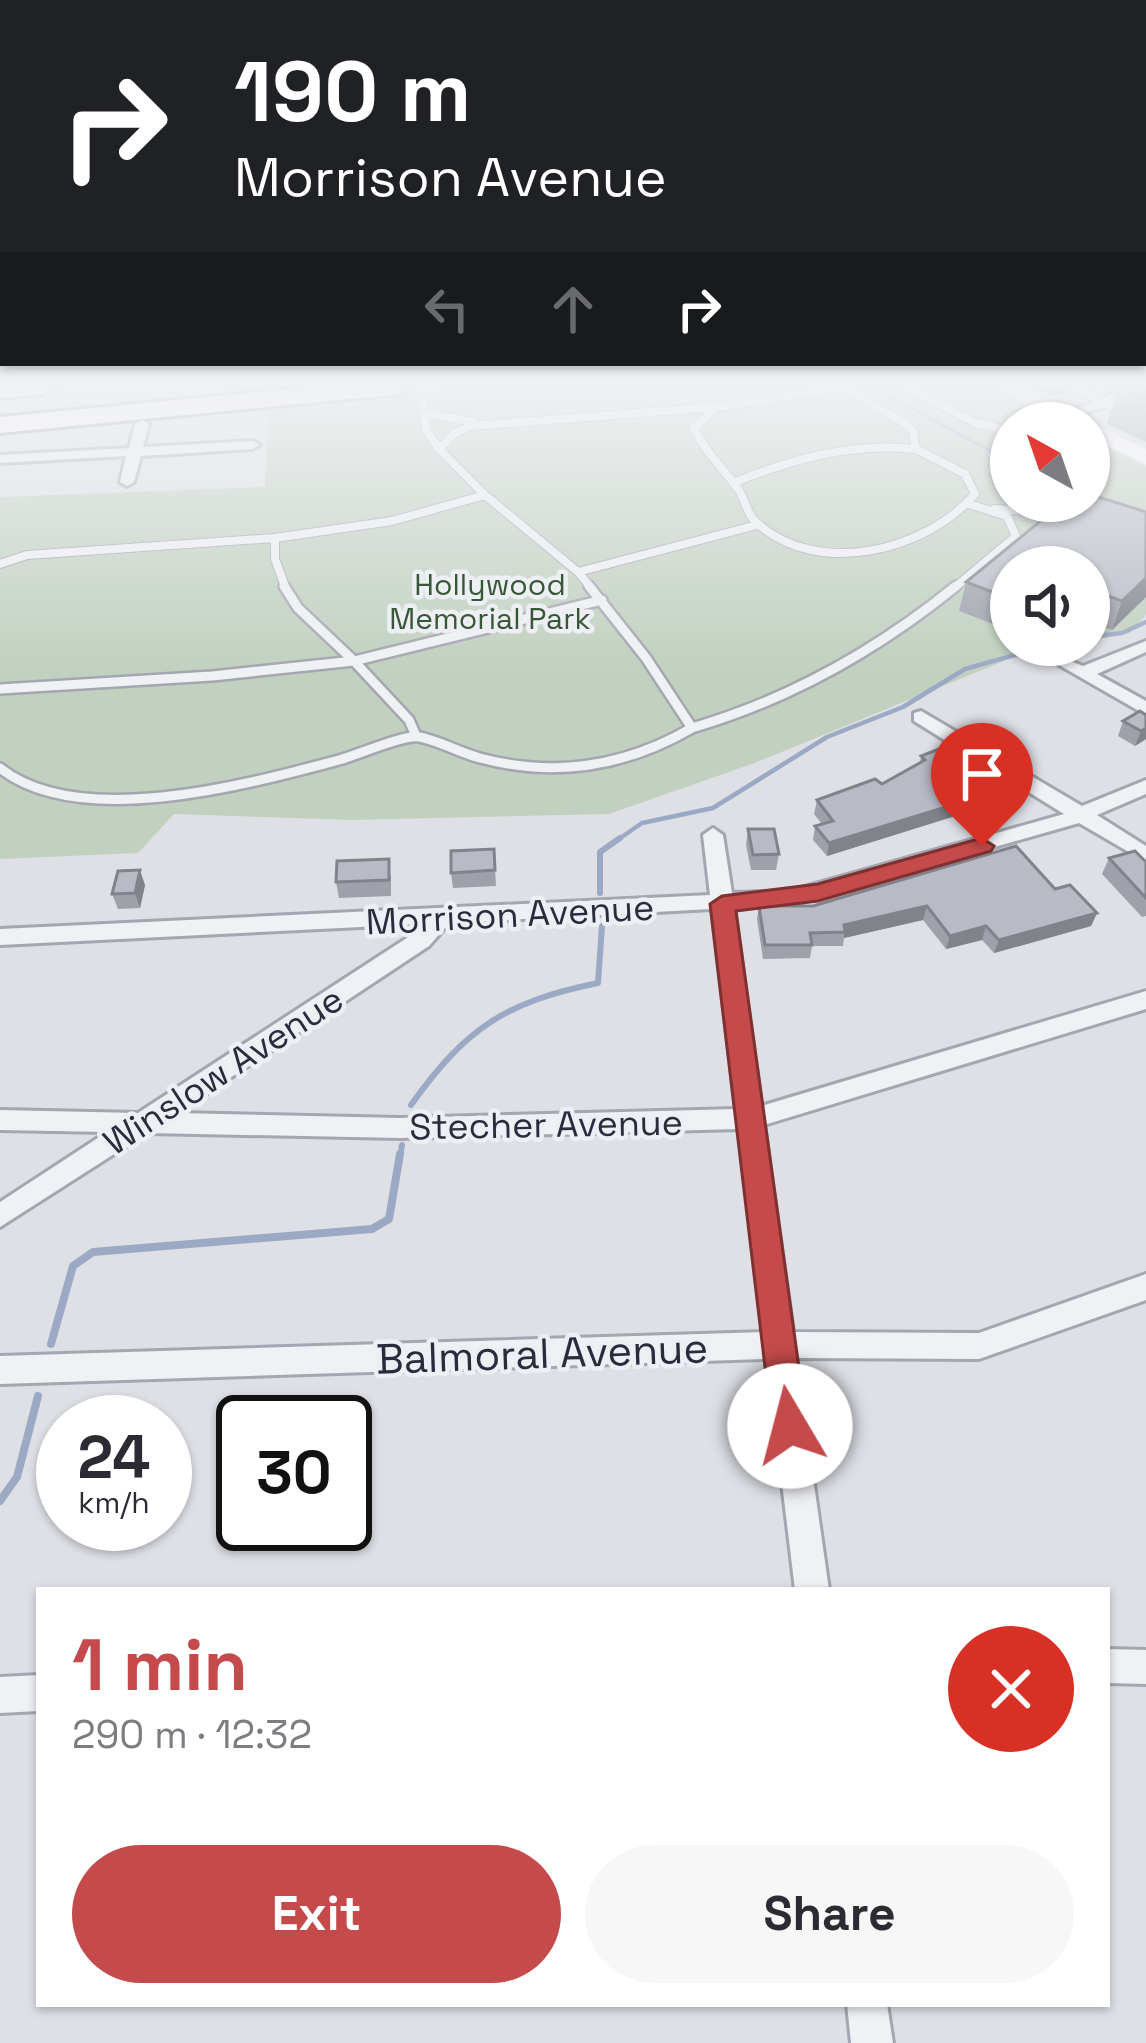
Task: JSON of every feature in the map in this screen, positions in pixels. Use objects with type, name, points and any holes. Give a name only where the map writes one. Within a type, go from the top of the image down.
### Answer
[{"type":"street","points":[[1146,646],[1075,669],[1146,709]]},
{"type":"street","points":[[921,717],[1146,855]]},
{"type":"street","name":"Morrison Avenue","points":[[0,937],[722,904],[818,893],[1080,815],[1146,786]]},
{"type":"street","points":[[713,835],[812,1587]]},
{"type":"street","name":"Winslow Avenue","points":[[0,1216],[421,940],[441,917]]},
{"type":"street","name":"Stecher Avenue","points":[[0,1120],[400,1128],[751,1119],[1146,1000]]},
{"type":"street","name":"Balmoral Avenue","points":[[0,1370],[779,1345],[980,1346],[1146,1287]]},
{"type":"street","points":[[1110,1666],[1146,1667]]},
{"type":"street","points":[[0,1695],[36,1694]]},
{"type":"street","points":[[867,2007],[872,2043]]},
{"type":"lane","points":[[471,481],[578,572],[692,728]]},
{"type":"lane","points":[[733,482],[743,491],[750,518],[757,525],[822,548],[887,547],[926,534],[969,504],[975,494],[969,481]]},
{"type":"lane","points":[[0,564],[27,555],[275,538],[392,521],[485,495]]},
{"type":"lane","points":[[969,504],[990,508]]},
{"type":"lane","points":[[0,768],[38,792],[83,800],[251,777],[368,754],[416,736],[476,760],[547,770],[628,758],[669,744],[692,728],[734,718],[809,687],[889,638],[1016,536],[1010,522]]},
{"type":"lane","points":[[578,572],[757,525]]},
{"type":"lane","points":[[275,538],[281,586],[295,610],[354,662],[409,720],[416,736]]},
{"type":"lane","points":[[0,689],[354,662],[602,600]]},
{"type":"green space","name":"Hollywood Memorial Park","points":[[265,481],[990,481],[990,522],[1110,522],[1110,481],[1146,481],[1146,615],[1129,633],[1110,637],[1110,546],[990,546],[992,666],[752,764],[609,814],[353,820],[174,814],[138,853],[0,859],[0,497],[265,487]]},
{"type":"building","points":[[1110,501],[1146,512],[1146,578],[1122,601],[1110,597],[1110,546],[1010,546],[1039,522],[1110,522]]},
{"type":"building","points":[[990,562],[990,591],[966,582]]},
{"type":"building","points":[[1140,711],[1146,715],[1146,728],[1141,731],[1123,721]]},
{"type":"building","points":[[952,744],[990,769],[953,784],[972,799],[829,843],[815,826],[833,821],[817,800],[875,779],[882,784],[925,760],[921,756]]},
{"type":"building","points":[[748,829],[774,829],[779,854],[753,855]]},
{"type":"building","points":[[1016,846],[1055,889],[1070,885],[1097,913],[999,940],[986,926],[950,936],[927,906],[844,925],[845,932],[810,933],[812,945],[765,945],[759,906],[813,906]]},
{"type":"building","points":[[494,849],[495,870],[451,873],[451,851]]},
{"type":"building","points":[[1135,851],[1146,862],[1146,898],[1109,858]]},
{"type":"building","points":[[389,859],[389,880],[336,882],[337,861]]},
{"type":"building","points":[[140,870],[135,893],[112,894],[118,871]]},
{"type":"waterway","points":[[1110,634],[1146,622]]},
{"type":"waterway","points":[[616,841],[642,823],[713,808],[827,737],[903,707],[965,669],[990,662]]},
{"type":"waterway","points":[[600,893],[600,852],[620,838]]},
{"type":"waterway","points":[[411,1105],[450,1056],[490,1022],[537,999],[598,983],[602,926]]},
{"type":"waterway","points":[[400,1157],[402,1145]]},
{"type":"waterway","points":[[51,1344],[73,1266],[93,1252],[372,1229],[389,1219],[400,1154]]},
{"type":"waterway","points":[[0,1501],[17,1477],[36,1404]]},
{"type":"route","points":[[790,1426],[722,904],[818,893],[982,846]]}]
